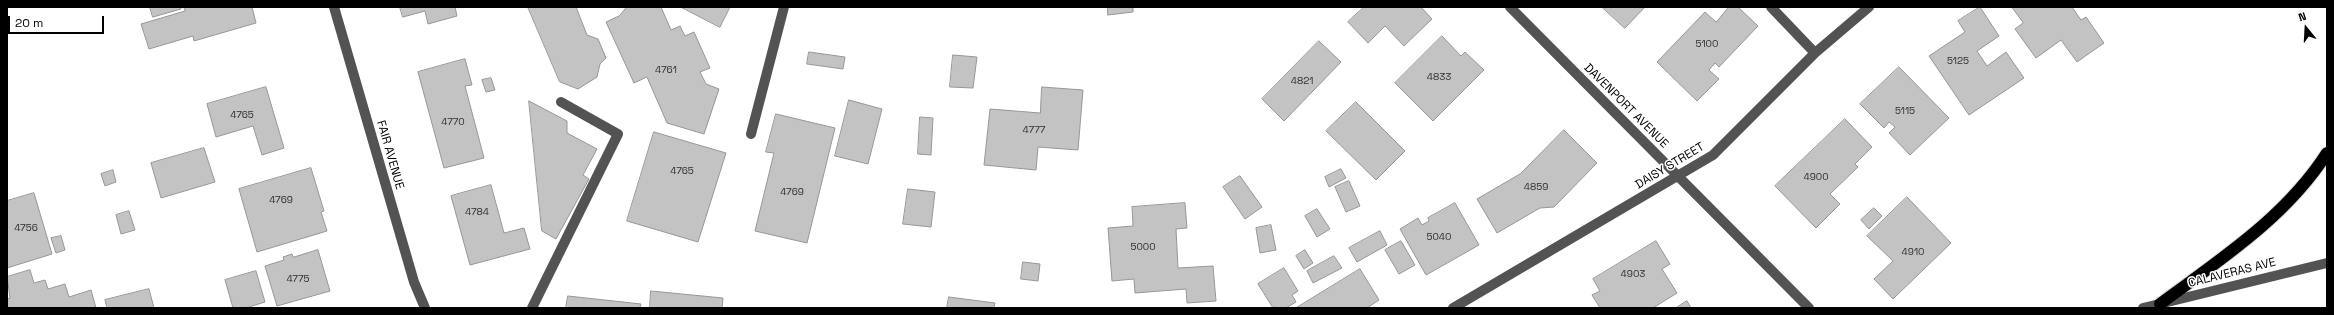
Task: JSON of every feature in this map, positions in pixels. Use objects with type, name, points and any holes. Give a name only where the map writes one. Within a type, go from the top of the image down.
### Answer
[{"type":"highway","points":[[2160,304],[2262,228],[2311,178],[2327,153]]},
{"type":"street","name":"FAIR AVENUE","points":[[334,7],[414,282],[425,308]]},
{"type":"street","points":[[751,134],[784,7]]},
{"type":"street","name":"DAVENPORT AVENUE","points":[[1510,7],[1809,308]]},
{"type":"street","points":[[1771,7],[1815,53]]},
{"type":"street","name":"DAISY STREET","points":[[1454,308],[1713,156],[1815,53],[1869,7]]},
{"type":"street","points":[[532,308],[618,134],[561,102]]},
{"type":"street","name":"CALAVERAS AVE","points":[[2143,308],[2327,263]]},
{"type":"building","points":[[150,7],[180,7],[181,9],[153,17]]},
{"type":"building","points":[[184,7],[252,7],[256,23],[194,41],[193,36],[149,49],[141,24],[185,11]]},
{"type":"building","points":[[400,7],[455,7],[457,16],[428,24],[425,11],[403,17]]},
{"type":"building","points":[[528,7],[576,7],[587,35],[598,39],[606,58],[600,64],[597,77],[578,89],[560,82]]},
{"type":"building","points":[[627,7],[661,7],[671,30],[680,26],[685,36],[694,32],[710,68],[700,72],[706,84],[719,89],[704,134],[667,123],[647,77],[634,83],[606,22],[619,16]]},
{"type":"building","points":[[681,7],[730,7],[720,27]]},
{"type":"building","points":[[1108,7],[1133,7],[1133,12],[1108,15]]},
{"type":"building","points":[[1364,7],[1421,7],[1432,19],[1404,46],[1385,26],[1368,43],[1348,22]]},
{"type":"building","points":[[1602,7],[1645,7],[1625,28]]},
{"type":"building","points":[[1729,7],[1738,7],[1758,26],[1719,67],[1715,63],[1709,70],[1719,79],[1697,101],[1657,62],[1705,12],[1716,22]]},
{"type":"building","points":[[1980,7],[1999,36],[1977,51],[1987,66],[2006,52],[2024,78],[1969,115],[1929,56],[1965,32],[1958,21]]},
{"type":"building","points":[[2012,7],[2072,7],[2081,20],[2086,17],[2104,43],[2077,62],[2061,40],[2036,58],[2015,29],[2023,23]]},
{"type":"building","points":[[1442,36],[1461,56],[1465,52],[1484,70],[1433,121],[1395,83]]},
{"type":"building","points":[[1319,41],[1341,62],[1284,121],[1262,99]]},
{"type":"building","points":[[809,52],[845,57],[843,69],[807,64]]},
{"type":"building","points":[[953,55],[977,57],[973,88],[950,87]]},
{"type":"building","points":[[465,59],[472,85],[465,86],[484,158],[444,168],[418,72]]},
{"type":"building","points":[[1899,67],[1949,118],[1910,155],[1889,133],[1895,127],[1889,122],[1884,128],[1860,104]]},
{"type":"building","points":[[491,78],[495,90],[486,92],[482,80]]},
{"type":"building","points":[[266,87],[284,148],[262,155],[253,126],[216,137],[207,104]]},
{"type":"building","points":[[1042,87],[1083,90],[1078,150],[1038,147],[1036,170],[984,165],[990,109],[1040,113]]},
{"type":"building","points":[[849,100],[882,109],[868,164],[835,156]]},
{"type":"building","points":[[529,101],[567,121],[567,133],[597,149],[583,175],[589,179],[556,239],[542,231]]},
{"type":"building","points":[[1356,102],[1405,151],[1376,180],[1326,131]]},
{"type":"building","points":[[776,114],[835,128],[807,243],[755,231],[774,153],[766,152]]},
{"type":"building","points":[[920,117],[933,118],[931,155],[918,154]]},
{"type":"building","points":[[1845,119],[1872,147],[1855,164],[1858,167],[1830,194],[1840,204],[1816,228],[1775,186]]},
{"type":"building","points":[[1564,130],[1597,163],[1554,207],[1540,208],[1497,233],[1477,199],[1520,174]]},
{"type":"building","points":[[654,132],[726,153],[698,242],[627,221]]},
{"type":"building","points":[[204,148],[215,182],[161,198],[151,163]]},
{"type":"building","points":[[311,168],[324,211],[321,212],[327,231],[257,252],[239,189]]},
{"type":"building","points":[[1341,169],[1346,178],[1329,187],[1325,177]]},
{"type":"building","points":[[113,170],[116,182],[105,186],[101,174]]},
{"type":"building","points":[[1240,176],[1262,207],[1245,219],[1223,187]]},
{"type":"building","points":[[1349,181],[1360,206],[1346,212],[1335,187]]},
{"type":"building","points":[[491,185],[504,233],[524,228],[530,249],[470,265],[451,196]]},
{"type":"building","points":[[908,189],[935,192],[931,227],[903,224]]},
{"type":"building","points":[[34,193],[52,254],[7,268],[7,201]]},
{"type":"building","points":[[1907,197],[1951,243],[1893,299],[1874,279],[1893,261],[1867,236]]},
{"type":"building","points":[[1185,203],[1187,228],[1176,229],[1178,268],[1213,266],[1216,301],[1187,303],[1186,289],[1135,293],[1134,279],[1112,281],[1108,228],[1133,226],[1132,207]]},
{"type":"building","points":[[1455,203],[1479,245],[1426,275],[1400,229],[1418,218],[1422,225],[1429,221],[1428,218]]},
{"type":"building","points":[[1874,208],[1882,216],[1869,229],[1861,220]]},
{"type":"building","points":[[1317,209],[1330,229],[1317,237],[1305,216]]},
{"type":"building","points":[[129,211],[135,230],[121,234],[116,215]]},
{"type":"building","points":[[1271,225],[1276,250],[1260,253],[1256,228]]},
{"type":"building","points":[[1380,231],[1387,245],[1357,262],[1349,248]]},
{"type":"building","points":[[61,236],[65,250],[56,253],[51,238]]},
{"type":"building","points":[[1401,241],[1415,265],[1399,274],[1385,250]]},
{"type":"building","points":[[1656,241],[1670,264],[1662,269],[1677,293],[1653,308],[1600,308],[1592,295],[1600,291],[1593,279]]},
{"type":"building","points":[[318,250],[330,291],[277,306],[265,266],[284,260],[283,257],[292,254],[293,257]]},
{"type":"building","points":[[1305,250],[1313,263],[1304,269],[1296,256]]},
{"type":"building","points":[[1334,256],[1342,268],[1313,283],[1307,271]]},
{"type":"building","points":[[1023,262],[1040,264],[1038,281],[1021,279]]},
{"type":"building","points":[[1284,268],[1298,291],[1292,295],[1296,302],[1286,308],[1273,308],[1258,284]]},
{"type":"building","points":[[1360,269],[1379,300],[1367,308],[1296,308]]},
{"type":"building","points":[[30,270],[34,283],[45,280],[48,289],[65,284],[69,297],[91,290],[96,308],[7,308],[7,299],[10,298],[7,277]]},
{"type":"building","points":[[256,271],[265,302],[246,308],[233,308],[225,280]]},
{"type":"building","points":[[149,289],[154,308],[107,308],[105,300]]},
{"type":"building","points":[[651,291],[723,298],[722,308],[650,308]]},
{"type":"building","points":[[568,296],[641,304],[640,308],[566,308]]},
{"type":"building","points":[[949,297],[995,303],[994,308],[947,308]]},
{"type":"building","points":[[1687,301],[1691,308],[1676,308]]}]
